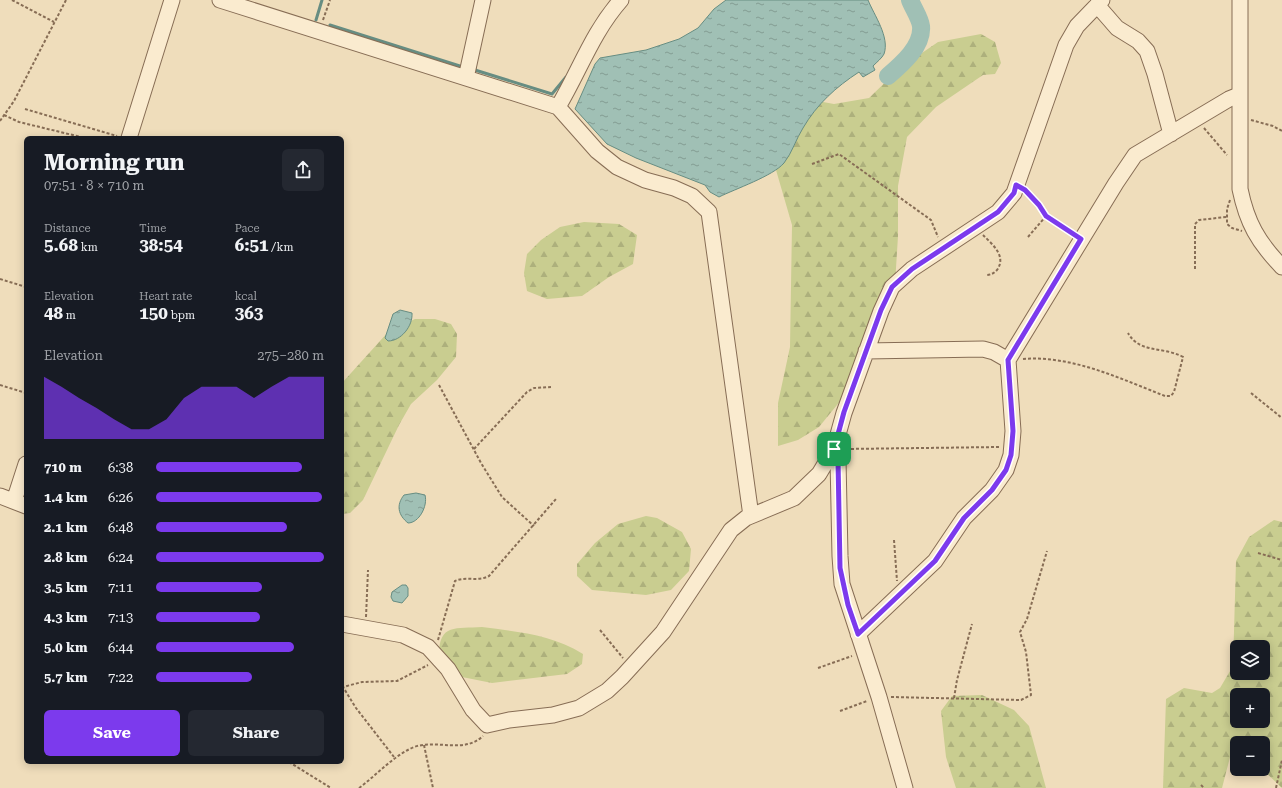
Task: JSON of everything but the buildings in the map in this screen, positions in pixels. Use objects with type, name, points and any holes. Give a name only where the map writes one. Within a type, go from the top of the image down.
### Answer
[{"type":"street","points":[[130,136],[172,0]]},
{"type":"street","points":[[220,0],[558,107],[597,151],[617,166],[645,180],[674,188],[692,196],[709,212],[751,516]]},
{"type":"street","points":[[466,78],[483,0]]},
{"type":"street","points":[[558,107],[589,44],[602,23],[621,0]]},
{"type":"street","points":[[1240,0],[1240,189],[1246,214],[1260,242],[1282,267]]},
{"type":"street","points":[[344,624],[403,635],[418,641],[435,654],[448,669],[473,710],[487,725],[509,720],[553,715],[579,708],[607,691],[631,668],[663,632],[724,540],[738,523],[751,516],[782,505],[794,498],[819,474],[834,449],[844,412],[881,310],[892,287],[912,269],[998,212],[1014,193],[1066,45],[1077,26],[1100,3],[1117,28],[1138,41],[1147,51],[1155,74],[1171,134]]},
{"type":"street","points":[[858,634],[935,561],[964,518],[1001,479],[1006,470],[1013,447],[1013,409],[1008,360],[1081,239],[1135,155],[1229,99],[1239,95]]},
{"type":"street","points":[[866,351],[983,349],[994,352],[1008,360]]},
{"type":"street","points":[[834,449],[838,459],[840,568],[848,605],[879,697],[905,788]]},
{"type":"street","points":[[13,501],[24,470]]},
{"type":"path","points":[[12,0],[54,22]]},
{"type":"path","points":[[0,121],[14,101],[66,0]]},
{"type":"path","points":[[319,32],[330,0]]},
{"type":"path","points":[[25,109],[117,136]]},
{"type":"path","points":[[4,115],[19,122],[77,136]]},
{"type":"path","points":[[1197,119],[1229,157],[1240,157]]},
{"type":"path","points":[[1240,120],[1264,123],[1282,130]]},
{"type":"path","points":[[812,164],[839,154],[931,220],[943,249]]},
{"type":"path","points":[[1016,185],[1025,190],[1039,205],[1046,216],[1081,239]]},
{"type":"path","points":[[1028,237],[1046,216]]},
{"type":"path","points":[[1195,269],[1195,224],[1199,220],[1226,217]]},
{"type":"path","points":[[976,228],[995,246],[1000,255],[1001,262],[998,268],[990,275],[986,275]]},
{"type":"path","points":[[0,279],[24,285]]},
{"type":"path","points":[[1008,360],[1037,358],[1064,362],[1100,372],[1165,396],[1171,396],[1174,392],[1183,357],[1160,348],[1142,347],[1132,340],[1128,334]]},
{"type":"path","points":[[0,385],[24,392]]},
{"type":"path","points":[[439,385],[474,450],[502,496],[534,526]]},
{"type":"path","points":[[474,450],[527,392],[534,388],[551,387]]},
{"type":"path","points":[[1251,393],[1282,418]]},
{"type":"path","points":[[834,449],[969,449],[1013,447]]},
{"type":"path","points":[[344,688],[362,682],[397,681],[424,668],[435,654],[435,648],[455,581],[463,579],[480,580],[489,576],[556,500]]},
{"type":"path","points":[[894,540],[900,594]]},
{"type":"path","points":[[840,711],[879,697],[1021,700],[1031,696],[1026,652],[1020,632],[1027,619],[1047,551]]},
{"type":"path","points":[[1258,553],[1282,560]]},
{"type":"path","points":[[365,627],[368,570]]},
{"type":"path","points":[[954,698],[957,680],[972,624]]},
{"type":"path","points":[[600,630],[631,668]]},
{"type":"path","points":[[818,668],[864,652]]},
{"type":"path","points":[[344,689],[394,757]]},
{"type":"path","points":[[359,788],[394,757],[415,747],[424,745],[457,746],[473,743],[485,734],[487,725]]},
{"type":"path","points":[[424,745],[433,788]]},
{"type":"path","points":[[1276,788],[1282,760]]},
{"type":"path","points":[[292,764],[331,788]]},
{"type":"path","points":[[1201,785],[1204,788]]},
{"type":"green space","points":[[981,34],[995,42],[1001,63],[995,74],[983,75],[936,107],[907,137],[898,186],[898,236],[895,284],[855,383],[819,427],[798,440],[778,446],[778,403],[790,347],[792,225],[776,170],[775,132],[796,97],[834,104],[869,98],[900,68],[938,42]]},
{"type":"green space","points":[[584,222],[619,224],[637,235],[633,264],[609,277],[582,296],[547,299],[527,291],[524,273],[527,254],[541,240],[560,227]]},
{"type":"green space","points":[[415,319],[435,319],[451,324],[457,334],[456,357],[437,380],[411,404],[399,425],[363,500],[350,513],[344,514],[344,381],[389,331]]},
{"type":"green space","points":[[646,516],[657,518],[682,532],[691,549],[689,571],[671,590],[646,595],[592,590],[577,576],[577,564],[595,543],[618,524]]},
{"type":"green space","points":[[1274,520],[1282,522],[1282,788],[1269,776],[1270,736],[1230,736],[1230,757],[1222,788],[1163,788],[1166,699],[1184,688],[1212,693],[1220,688],[1230,671],[1230,680],[1270,680],[1270,640],[1234,640],[1236,561],[1249,537]]},
{"type":"green space","points":[[482,627],[534,635],[559,642],[583,654],[582,664],[567,674],[492,683],[462,677],[439,655],[442,637],[451,630],[457,628]]},
{"type":"green space","points":[[982,695],[1014,710],[1029,726],[1046,788],[956,788],[946,757],[941,711],[952,696]]},
{"type":"water","points":[[726,0],[868,0],[883,33],[885,47],[883,56],[873,66],[875,70],[863,77],[859,72],[835,90],[814,111],[808,119],[787,159],[779,168],[719,197],[710,192],[705,185],[636,158],[607,144],[575,109],[595,64],[600,58],[646,50],[679,39],[698,28],[714,9]]},
{"type":"water","points":[[400,310],[412,313],[412,318],[408,328],[402,336],[388,341],[385,338],[393,314]]},
{"type":"water","points":[[416,493],[425,495],[426,499],[424,509],[416,520],[408,523],[400,513],[400,502],[404,495]]},
{"type":"water","points":[[402,585],[406,585],[408,588],[408,596],[402,603],[393,601],[391,597],[392,592]]},
{"type":"waterway","points":[[316,20],[322,0]]},
{"type":"waterway","points":[[888,76],[910,54],[919,41],[921,26],[910,0]]},
{"type":"waterway","points":[[330,25],[463,67]]},
{"type":"waterway","points":[[475,66],[475,70],[552,94],[566,77]]},
{"type":"route","points":[[1016,185],[1025,190],[1039,205],[1046,216],[1081,239],[1008,360],[1013,409],[1013,447],[1006,470],[1001,479],[992,490],[972,508],[935,561],[858,634],[842,584],[840,568],[838,459],[834,449],[844,412],[881,310],[892,287],[900,279],[912,269],[998,212],[1006,205],[1014,193],[1016,185]]}]
